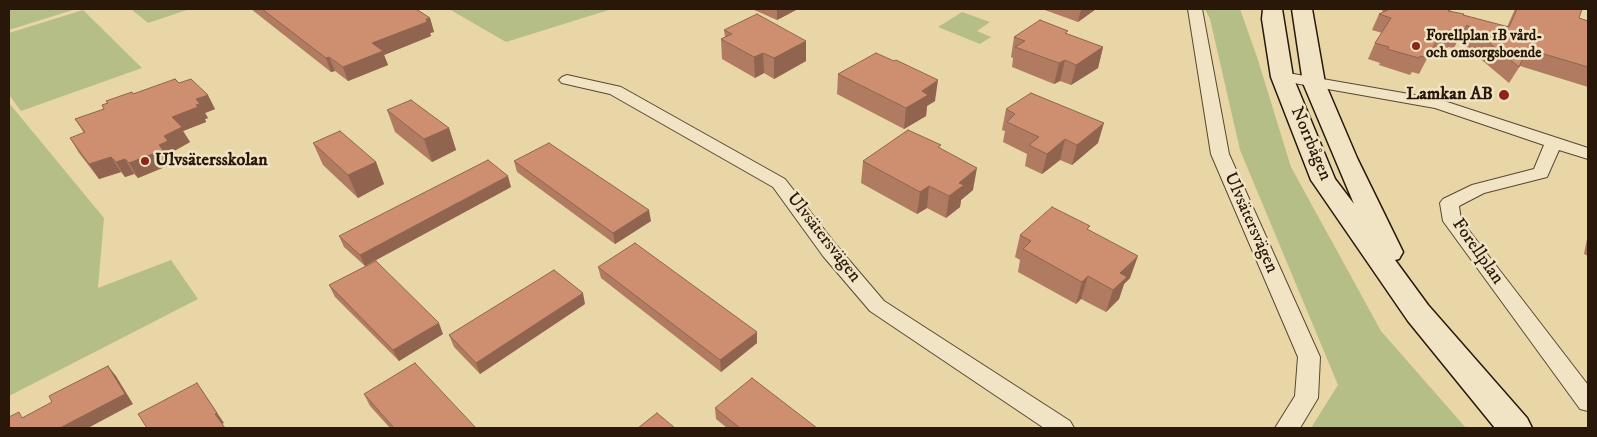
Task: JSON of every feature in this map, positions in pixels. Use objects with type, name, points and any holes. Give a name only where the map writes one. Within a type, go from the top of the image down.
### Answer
[{"type":"street","name":"Ulvsätersvägen","points":[[1195,9],[1220,154],[1309,357],[1306,398],[1287,428]]},
{"type":"street","name":"Norrbågen","points":[[1272,9],[1282,78],[1323,180],[1418,313],[1514,428]]},
{"type":"street","name":"Norrbågen","points":[[1302,9],[1314,83],[1345,158],[1418,313]]},
{"type":"street","points":[[1282,78],[1438,104],[1553,144],[1588,154]]},
{"type":"street","name":"Ulvsätersvägen","points":[[567,80],[615,90],[779,183],[830,251],[877,306],[1062,428]]},
{"type":"street","name":"Forellplan","points":[[1553,144],[1541,173],[1478,190],[1448,204],[1452,221],[1588,402]]},
{"type":"green space","points":[[9,9],[76,9],[9,30]]},
{"type":"green space","points":[[131,9],[190,9],[148,23]]},
{"type":"green space","points":[[449,9],[612,9],[506,42]]},
{"type":"green space","points":[[1205,9],[1240,9],[1291,167],[1381,331],[1466,428],[1311,428],[1338,385],[1240,150],[1210,19]]},
{"type":"green space","points":[[83,10],[142,68],[21,111],[9,95],[9,33]]},
{"type":"green space","points":[[962,12],[990,22],[977,31],[991,37],[980,44],[938,27]]},
{"type":"green space","points":[[9,103],[104,218],[98,288],[171,260],[198,299],[9,396]]},
{"type":"building","points":[[262,9],[416,9],[430,18],[426,19],[427,22],[372,43],[383,51],[343,67],[329,57],[326,58]]},
{"type":"building","name":"Forellplan 1B vård- och omsorgsboende","points":[[1390,9],[1450,9],[1448,11],[1509,27],[1517,9],[1582,9],[1579,18],[1588,21],[1588,67],[1527,49],[1519,67],[1467,25],[1462,33],[1449,30],[1452,41],[1438,38],[1427,58],[1420,56],[1419,58],[1387,49],[1389,47],[1375,43],[1391,18],[1379,14]]},
{"type":"building","points":[[757,14],[806,41],[774,58],[763,53],[754,57],[721,39],[732,34],[724,30]]},
{"type":"building","points":[[1040,20],[1068,31],[1065,33],[1103,47],[1076,65],[1065,60],[1059,63],[1015,47],[1025,41],[1014,37]]},
{"type":"building","points":[[876,53],[894,61],[896,60],[938,80],[922,91],[928,95],[906,108],[838,74]]},
{"type":"building","points":[[175,79],[179,83],[191,79],[208,95],[196,99],[200,104],[196,105],[198,107],[172,117],[182,127],[164,136],[168,141],[159,145],[163,150],[129,163],[125,159],[116,162],[111,157],[89,164],[70,138],[85,132],[75,119],[104,109],[102,105],[108,103],[106,101],[132,92],[133,94]]},
{"type":"building","points":[[1031,93],[1104,123],[1077,145],[1065,139],[1047,154],[1029,145],[1039,137],[1007,122],[1015,114],[1006,109]]},
{"type":"building","points":[[411,100],[449,128],[424,139],[387,110]]},
{"type":"building","points":[[908,130],[941,145],[938,147],[977,168],[959,183],[964,185],[949,196],[929,186],[920,192],[863,161]]},
{"type":"building","points":[[340,131],[376,162],[348,175],[313,143]]},
{"type":"building","points":[[549,143],[649,210],[613,233],[514,161]]},
{"type":"building","points":[[488,160],[508,176],[360,255],[339,236]]},
{"type":"building","points":[[1052,207],[1090,226],[1087,229],[1138,256],[1120,273],[1127,277],[1113,290],[1088,276],[1082,282],[1023,249],[1031,241],[1020,235]]},
{"type":"building","points":[[635,243],[757,332],[720,360],[598,267]]},
{"type":"building","points":[[376,261],[439,323],[393,350],[329,285]]},
{"type":"building","points":[[554,270],[583,293],[476,363],[449,335]]},
{"type":"building","points":[[415,363],[476,428],[394,428],[364,394]]},
{"type":"building","points":[[108,366],[125,394],[60,428],[9,428],[9,417],[19,412],[22,418],[52,402],[49,396]]},
{"type":"building","points":[[752,378],[817,428],[740,428],[715,408]]},
{"type":"building","points":[[197,383],[225,428],[147,428],[138,414]]},
{"type":"building","points":[[657,413],[675,428],[638,428]]},
{"type":"place","name":"Forellplan 1B vård- och omsorgsboende","points":[[1416,46]]},
{"type":"place","name":"Lamkan AB","points":[[1504,95]]},
{"type":"place","name":"Ulvsätersskolan","points":[[145,161]]}]
